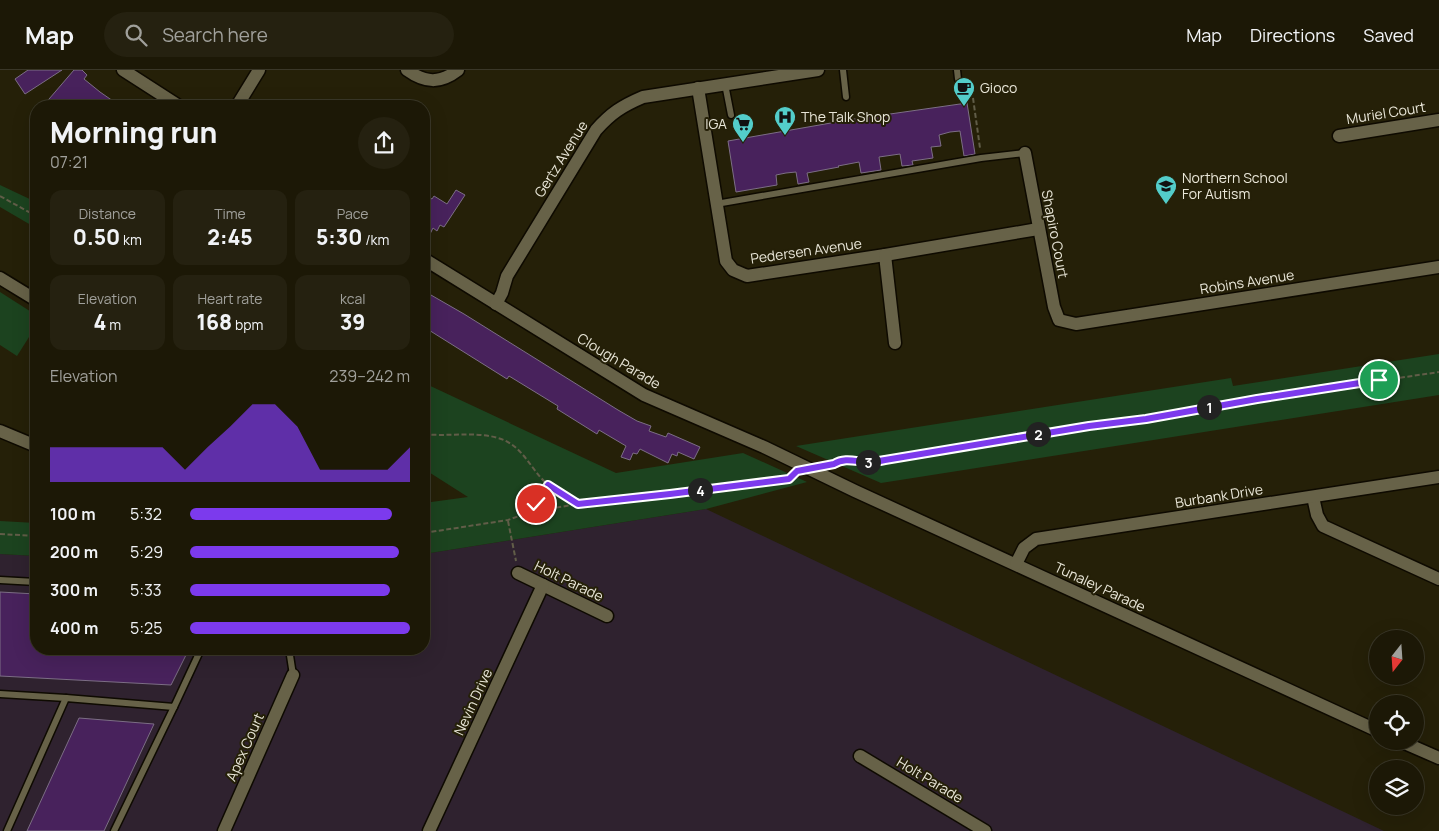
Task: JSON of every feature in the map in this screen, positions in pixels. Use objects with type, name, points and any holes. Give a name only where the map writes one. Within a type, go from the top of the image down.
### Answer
[{"type":"street","points":[[123,70],[170,100]]},
{"type":"street","points":[[241,100],[259,70]]},
{"type":"street","points":[[406,70],[424,79],[435,81],[446,79],[458,70]]},
{"type":"street","name":"Gertz Avenue","points":[[492,301],[502,293],[507,276],[596,130],[607,117],[620,107],[643,97],[725,84],[753,75],[818,70]]},
{"type":"street","name":"Pedersen Avenue","points":[[698,88],[726,261],[733,270],[747,276],[1038,229]]},
{"type":"street","name":"Muriel Court","points":[[1339,136],[1439,120]]},
{"type":"street","name":"Shapiro Court","points":[[1025,153],[1054,308],[1059,320]]},
{"type":"street","points":[[885,255],[895,344]]},
{"type":"street","name":"Clough Parade","points":[[430,263],[644,395],[810,469]]},
{"type":"street","name":"Robins Avenue","points":[[1059,320],[1076,324],[1439,267]]},
{"type":"street","points":[[0,278],[30,296]]},
{"type":"street","points":[[0,431],[30,444]]},
{"type":"street","name":"Tunaley Parade","points":[[810,469],[1369,727]]},
{"type":"street","name":"Burbank Drive","points":[[1016,564],[1024,548],[1036,539],[1439,477]]},
{"type":"street","points":[[1313,497],[1317,515],[1323,526],[1439,579]]},
{"type":"street","name":"Holt Parade","points":[[518,573],[607,616]]},
{"type":"street","name":"Nevin Drive","points":[[429,831],[543,585]]},
{"type":"street","name":"Apex Court","points":[[224,831],[293,675]]},
{"type":"street","points":[[1421,750],[1439,758]]},
{"type":"street","name":"Holt Parade","points":[[860,756],[985,831]]},
{"type":"lane","points":[[842,70],[846,97]]},
{"type":"lane","points":[[957,70],[958,79]]},
{"type":"lane","points":[[725,84],[731,115]]},
{"type":"lane","points":[[716,204],[981,158],[1025,153]]},
{"type":"lane","points":[[0,580],[30,582]]},
{"type":"lane","points":[[114,831],[198,655]]},
{"type":"lane","points":[[290,655],[293,675]]},
{"type":"lane","points":[[0,694],[174,707]]},
{"type":"lane","points":[[7,831],[66,698]]},
{"type":"path","points":[[973,98],[981,158]]},
{"type":"path","points":[[0,196],[30,213]]},
{"type":"path","points":[[430,533],[508,520],[524,514],[578,504],[789,479],[797,471],[848,460],[870,462],[885,460],[1089,426],[1146,419],[1257,399],[1439,372]]},
{"type":"path","points":[[430,434],[496,437],[509,442],[520,450],[548,485],[578,504]]},
{"type":"path","points":[[524,514],[536,504],[548,485]]},
{"type":"path","points":[[508,520],[518,573]]},
{"type":"path","points":[[0,534],[30,536]]},
{"type":"shaded area","points":[[706,509],[1384,831],[0,831],[0,554],[30,556],[30,655],[430,655],[430,553]]},
{"type":"green space","points":[[0,185],[30,199],[30,224],[0,207]]},
{"type":"green space","points":[[0,292],[30,311],[30,335],[17,356],[0,345]]},
{"type":"green space","points":[[1439,354],[1439,395],[881,483],[796,446],[1231,378],[1233,386]]},
{"type":"green space","points":[[430,386],[616,473],[743,453],[807,482],[706,509],[430,553],[430,502],[468,497],[430,473]]},
{"type":"green space","points":[[0,521],[30,523],[30,556],[0,554]]},
{"type":"building","points":[[28,70],[62,70],[25,94],[15,79]]},
{"type":"building","points":[[74,70],[82,70],[87,75],[84,79],[112,100],[48,100]]},
{"type":"building","points":[[967,103],[975,154],[964,156],[960,131],[950,132],[939,135],[941,146],[931,147],[933,158],[912,161],[913,165],[902,166],[900,154],[879,157],[881,170],[861,173],[859,162],[807,173],[809,182],[798,184],[796,172],[786,173],[776,175],[777,185],[736,192],[728,141],[848,120]]},
{"type":"building","points":[[456,190],[465,195],[444,227],[440,225],[437,231],[433,228],[430,234],[430,198],[432,199],[434,196],[447,204]]},
{"type":"building","points":[[430,294],[618,410],[637,421],[651,426],[649,431],[666,437],[668,433],[700,447],[694,459],[678,452],[677,456],[672,454],[668,463],[640,449],[637,454],[633,453],[630,460],[621,457],[626,446],[599,430],[597,434],[557,409],[558,406],[509,376],[507,379],[430,331]]},
{"type":"building","points":[[0,592],[30,594],[30,655],[186,655],[171,685],[0,676]]},
{"type":"building","points":[[79,718],[154,724],[104,831],[27,831]]},
{"type":"place","name":"Gioco","points":[[964,107]]},
{"type":"place","name":"The Talk Shop","points":[[785,136]]},
{"type":"place","name":"IGA","points":[[743,143]]},
{"type":"place","name":"Northern School For Autism","points":[[1166,205]]},
{"type":"route","points":[[536,504],[548,485],[578,504],[789,479],[797,471],[834,464],[839,461],[870,462],[885,460],[1379,380]]}]
